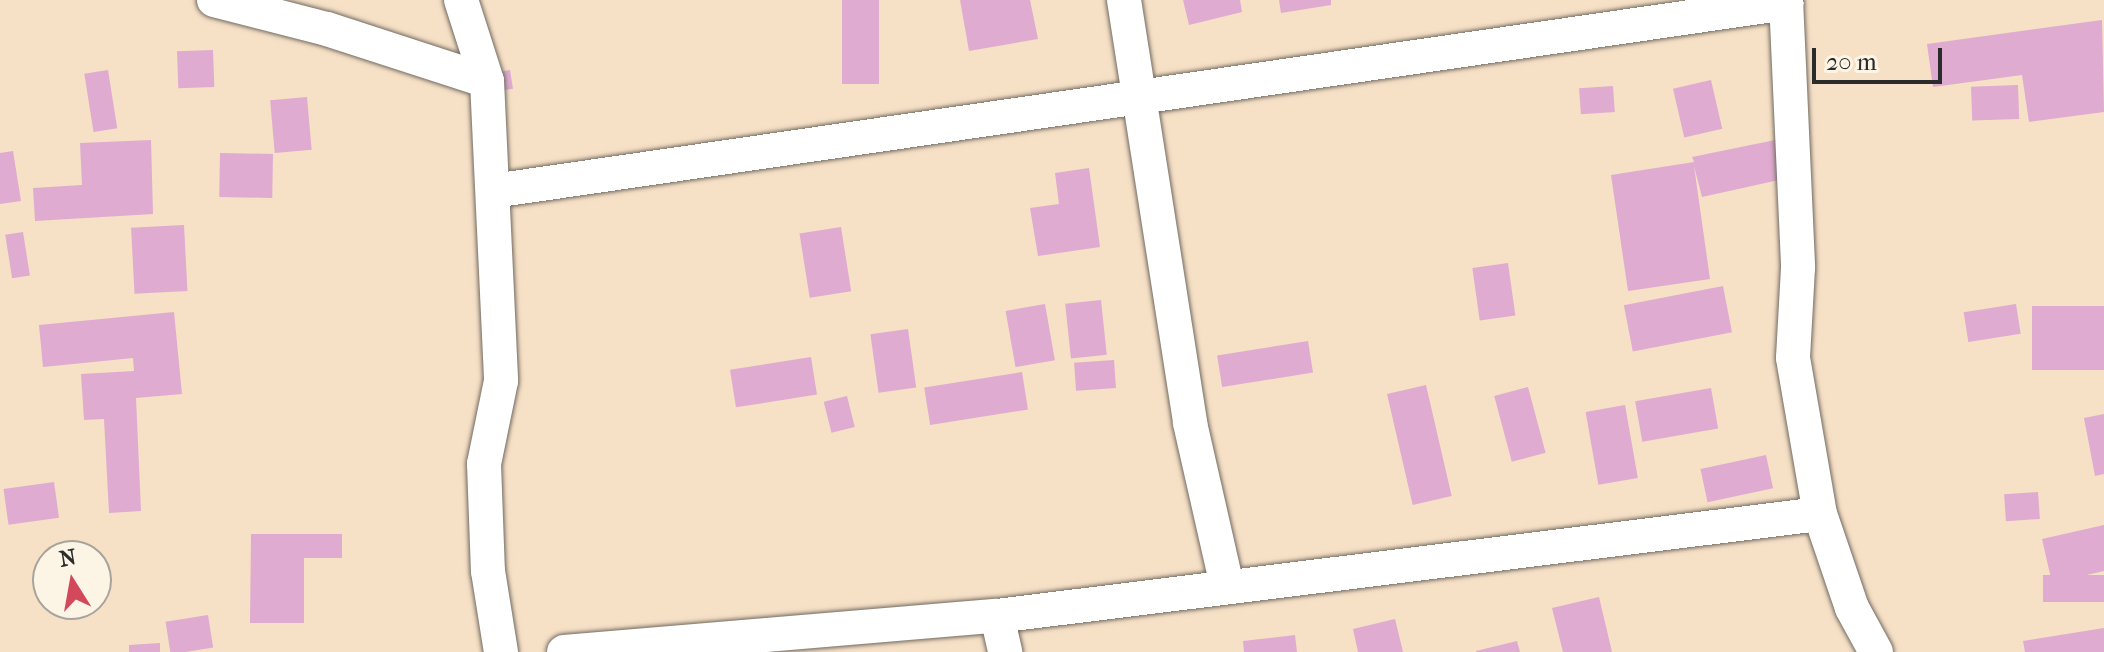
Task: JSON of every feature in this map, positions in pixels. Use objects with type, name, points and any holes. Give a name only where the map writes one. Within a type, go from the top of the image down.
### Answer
[{"type":"street","points":[[214,0],[327,29],[487,81]]},
{"type":"street","points":[[461,0],[487,81],[501,381],[484,464],[488,571],[501,652]]},
{"type":"street","points":[[1124,0],[1190,423],[1227,586]]},
{"type":"street","points":[[493,191],[1786,1],[1798,268],[1793,358],[1820,514],[1852,608],[1876,652]]},
{"type":"street","points":[[564,652],[997,616],[1820,514]]},
{"type":"street","points":[[997,616],[1005,652]]},
{"type":"building","points":[[842,0],[879,0],[879,84],[842,84]]},
{"type":"building","points":[[960,0],[1030,0],[1038,39],[969,51]]},
{"type":"building","points":[[1183,0],[1240,0],[1242,12],[1189,25]]},
{"type":"building","points":[[1279,0],[1331,0],[1331,5],[1281,13]]},
{"type":"building","points":[[2102,20],[2104,112],[2029,122],[2022,75],[1933,87],[1927,44]]},
{"type":"building","points":[[213,50],[214,87],[178,88],[177,51]]},
{"type":"building","points":[[108,70],[117,128],[94,132],[84,74]]},
{"type":"building","points":[[510,70],[513,89],[476,95],[473,76]]},
{"type":"building","points":[[1711,80],[1722,129],[1684,137],[1673,89]]},
{"type":"building","points":[[2018,85],[2019,119],[1972,121],[1971,87]]},
{"type":"building","points":[[1613,86],[1615,112],[1581,114],[1579,88]]},
{"type":"building","points":[[307,97],[312,150],[275,153],[270,100]]},
{"type":"building","points":[[1785,138],[1793,177],[1702,197],[1694,166],[1710,279],[1628,291],[1611,175],[1694,162],[1692,157]]},
{"type":"building","points":[[151,140],[153,214],[35,221],[33,188],[82,185],[80,143]]},
{"type":"building","points":[[13,151],[21,201],[0,204],[0,153]]},
{"type":"building","points":[[220,153],[273,154],[272,198],[219,197]]},
{"type":"building","points":[[1089,168],[1100,247],[1038,256],[1030,208],[1059,204],[1055,173]]},
{"type":"building","points":[[184,225],[187,291],[135,294],[131,228]]},
{"type":"building","points":[[841,227],[851,291],[810,298],[800,234]]},
{"type":"building","points":[[23,232],[30,275],[12,278],[5,235]]},
{"type":"building","points":[[1508,263],[1515,315],[1480,320],[1472,268]]},
{"type":"building","points":[[1723,286],[1732,332],[1633,351],[1624,305]]},
{"type":"building","points":[[1101,300],[1107,355],[1071,358],[1065,304]]},
{"type":"building","points":[[1045,304],[1055,360],[1016,367],[1006,311]]},
{"type":"building","points":[[2016,304],[2021,334],[1968,342],[1964,312]]},
{"type":"building","points":[[2032,306],[2104,306],[2104,370],[2032,370]]},
{"type":"building","points":[[174,312],[182,394],[136,398],[141,511],[109,513],[104,419],[84,420],[81,374],[134,371],[133,358],[43,367],[39,325]]},
{"type":"building","points":[[908,329],[916,387],[879,393],[870,334]]},
{"type":"building","points":[[1308,341],[1313,373],[1222,387],[1217,355]]},
{"type":"building","points":[[811,357],[817,395],[736,407],[730,370]]},
{"type":"building","points":[[1114,360],[1116,388],[1076,391],[1074,363]]},
{"type":"building","points":[[1022,372],[1028,410],[930,425],[924,387]]},
{"type":"building","points":[[1426,385],[1452,496],[1413,505],[1387,394]]},
{"type":"building","points":[[1528,387],[1546,453],[1512,462],[1494,396]]},
{"type":"building","points":[[1711,388],[1718,428],[1642,442],[1635,401]]},
{"type":"building","points":[[847,396],[855,427],[831,433],[824,402]]},
{"type":"building","points":[[1625,405],[1638,478],[1598,485],[1586,412]]},
{"type":"building","points":[[2104,414],[2104,474],[2095,476],[2084,418]]},
{"type":"building","points":[[1766,455],[1773,488],[1708,502],[1700,469]]},
{"type":"building","points":[[54,482],[59,518],[9,525],[3,489]]},
{"type":"building","points":[[2038,492],[2040,519],[2006,521],[2004,494]]},
{"type":"building","points":[[2104,525],[2104,571],[2052,583],[2042,539]]},
{"type":"building","points":[[251,534],[342,534],[342,558],[304,558],[304,623],[250,623]]},
{"type":"building","points":[[2043,575],[2104,575],[2104,602],[2043,602]]},
{"type":"building","points":[[1599,597],[1612,652],[1563,652],[1552,608]]},
{"type":"building","points":[[208,615],[213,648],[170,652],[166,622]]},
{"type":"building","points":[[1395,619],[1403,652],[1358,652],[1353,629]]},
{"type":"building","points":[[2104,628],[2104,652],[2025,652],[2023,641]]},
{"type":"building","points":[[1295,635],[1297,652],[1244,652],[1243,641]]},
{"type":"building","points":[[1517,641],[1520,652],[1476,652],[1476,651]]},
{"type":"building","points":[[160,643],[160,652],[129,652],[129,645]]}]
